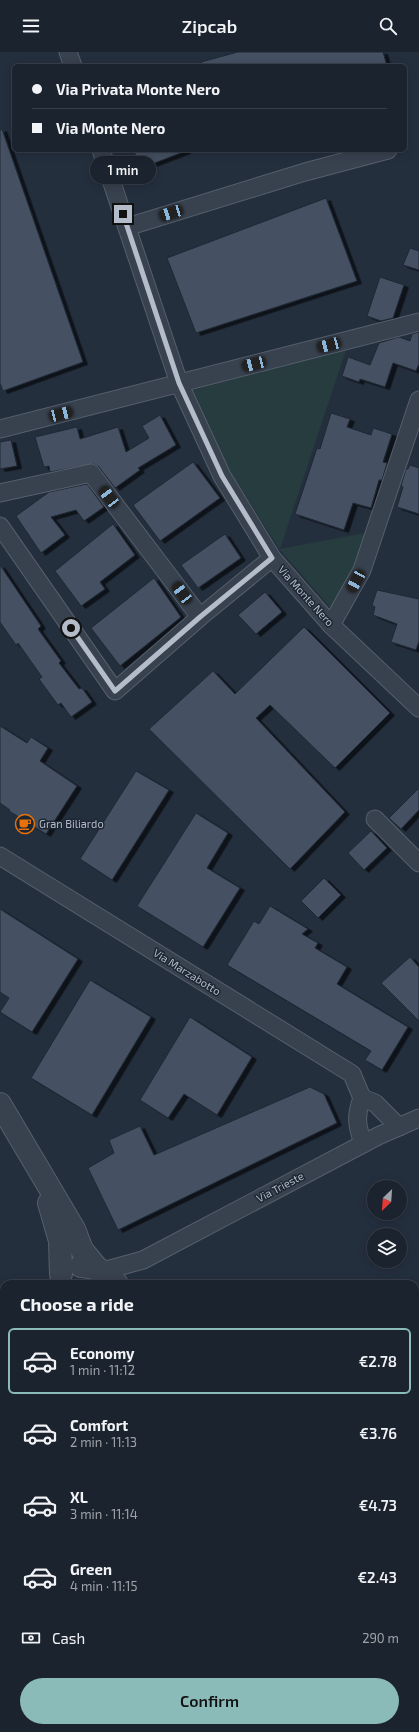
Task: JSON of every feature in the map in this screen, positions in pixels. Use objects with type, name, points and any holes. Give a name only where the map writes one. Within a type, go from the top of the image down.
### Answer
[{"type":"street","points":[[68,52],[72,64]]},
{"type":"street","name":"Via Monte Nero","points":[[102,152],[179,383],[222,476],[272,558],[331,625],[419,708]]},
{"type":"street","points":[[127,227],[304,172],[380,152]]},
{"type":"street","points":[[0,429],[419,322]]},
{"type":"street","points":[[331,625],[362,570],[419,400]]},
{"type":"street","points":[[0,493],[91,473],[200,617]]},
{"type":"street","points":[[0,526],[115,691],[200,617],[272,558]]},
{"type":"street","points":[[375,819],[419,863]]},
{"type":"street","name":"Via Marzabotto","points":[[0,856],[352,1074],[362,1098]]},
{"type":"street","points":[[363,1144],[358,1126],[357,1113],[362,1098],[375,1102],[400,1127]]},
{"type":"street","points":[[0,1104],[74,1230],[82,1250],[105,1274]]},
{"type":"street","name":"Via Trieste","points":[[105,1274],[143,1260],[363,1144],[419,1118]]},
{"type":"street","points":[[38,1167],[60,1241],[56,1279]]},
{"type":"street","name":"Via Trieste","points":[[126,1280],[129,1274],[143,1260]]},
{"type":"street","points":[[56,1279],[66,1270],[81,1265],[105,1274]]},
{"type":"green space","points":[[346,350],[280,549],[375,531],[337,615],[280,550],[229,470],[193,390]]},
{"type":"building","points":[[238,52],[383,52],[386,64],[201,64],[201,62]]},
{"type":"building","points":[[2,129],[83,362],[3,391],[0,383],[0,130]]},
{"type":"building","points":[[135,152],[183,152],[139,169]]},
{"type":"building","points":[[326,198],[357,281],[196,333],[167,258]]},
{"type":"building","points":[[410,248],[419,251],[419,270],[403,265]]},
{"type":"building","points":[[380,277],[404,285],[393,318],[381,321],[367,316]]},
{"type":"building","points":[[419,332],[419,364],[416,371],[393,363],[385,387],[360,379],[359,382],[342,376],[348,357],[370,365],[379,343],[399,337],[410,341],[412,334]]},
{"type":"building","points":[[331,413],[350,419],[347,427],[371,435],[373,428],[392,434],[383,462],[387,463],[382,480],[379,480],[371,508],[353,503],[344,530],[295,514],[317,448],[320,449]]},
{"type":"building","points":[[160,415],[176,445],[138,468],[140,470],[115,488],[99,467],[94,464],[50,472],[49,466],[44,467],[35,437],[77,427],[80,439],[118,427],[126,452],[149,438],[142,426]]},
{"type":"building","points":[[11,440],[17,466],[0,469],[0,442]]},
{"type":"building","points":[[193,462],[220,498],[160,541],[133,505]]},
{"type":"building","points":[[410,465],[419,468],[419,514],[397,507],[403,487],[401,486],[406,469],[408,469]]},
{"type":"building","points":[[87,484],[104,507],[84,521],[76,510],[51,517],[65,535],[41,553],[16,516],[49,492]]},
{"type":"building","points":[[113,524],[135,555],[100,582],[105,589],[81,606],[55,571]]},
{"type":"building","points":[[225,534],[241,558],[198,588],[181,565]]},
{"type":"building","points":[[0,565],[41,626],[38,629],[61,661],[59,663],[79,689],[82,688],[92,702],[71,717],[61,703],[58,705],[39,679],[42,677],[18,643],[16,645],[0,622]]},
{"type":"building","points":[[154,578],[181,617],[120,666],[91,628]]},
{"type":"building","points":[[377,590],[419,599],[419,641],[416,650],[391,642],[397,624],[373,615],[375,607],[372,605]]},
{"type":"building","points":[[265,592],[282,612],[256,634],[238,615]]},
{"type":"building","points":[[304,627],[390,713],[335,768],[270,705],[256,718],[345,812],[290,869],[149,729],[213,671],[235,694]]},
{"type":"building","points":[[0,726],[27,743],[31,737],[48,748],[40,761],[77,786],[46,834],[9,811],[10,810],[0,803]]},
{"type":"building","points":[[136,771],[169,790],[112,880],[80,859]]},
{"type":"building","points":[[419,788],[419,810],[401,829],[389,818]]},
{"type":"building","points":[[196,813],[228,833],[207,868],[240,888],[203,947],[137,906]]},
{"type":"building","points":[[371,831],[387,848],[364,870],[348,853]]},
{"type":"building","points":[[324,878],[341,895],[318,918],[301,901]]},
{"type":"building","points":[[270,906],[308,929],[302,934],[318,943],[315,948],[347,967],[337,984],[408,1027],[382,1070],[365,1060],[371,1051],[227,965],[254,921],[259,924]]},
{"type":"building","points":[[0,909],[78,959],[32,1032],[0,1012],[9,998],[0,992]]},
{"type":"building","points":[[410,957],[419,967],[419,1021],[381,983]]},
{"type":"building","points":[[90,980],[151,1017],[92,1115],[31,1078]]},
{"type":"building","points":[[190,1017],[252,1057],[217,1115],[184,1094],[168,1118],[140,1100]]},
{"type":"building","points":[[310,1087],[324,1094],[337,1123],[118,1230],[88,1168],[114,1153],[109,1140],[140,1126],[154,1155]]},
{"type":"place","name":"Gran Biliardo","points":[[25,824]]},
{"type":"route","points":[[71,628],[115,691],[200,617],[272,558],[222,476],[179,383],[123,214]]}]
